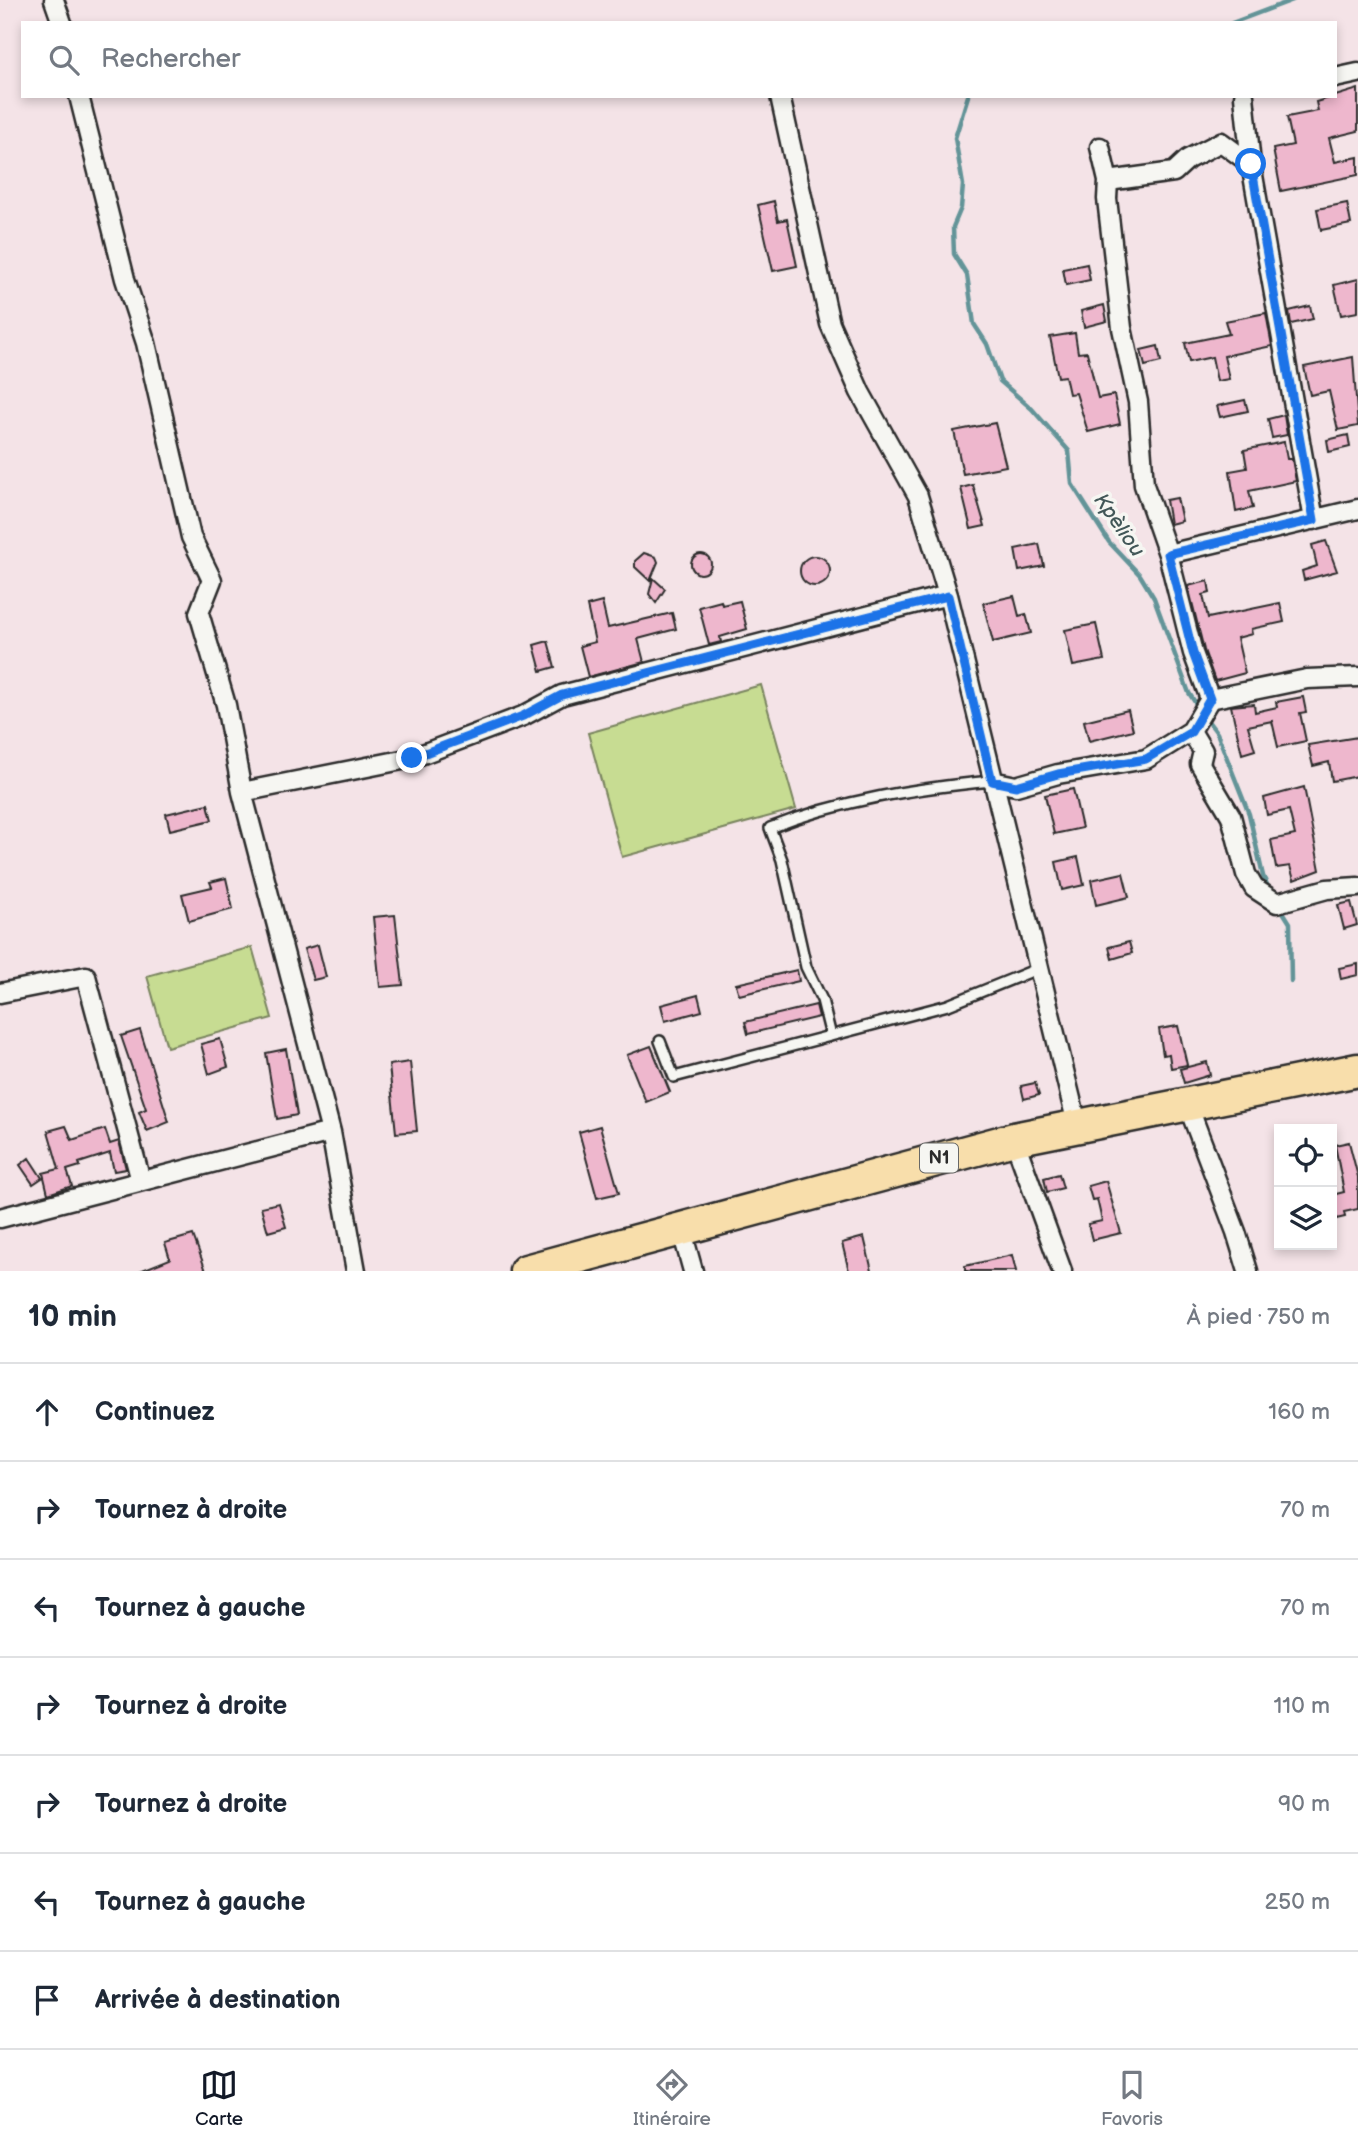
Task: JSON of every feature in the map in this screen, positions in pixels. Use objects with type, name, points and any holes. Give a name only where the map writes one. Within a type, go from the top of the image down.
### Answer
[{"type":"highway","name":"N1","points":[[526,1271],[1014,1139],[1358,1070]]},
{"type":"street","points":[[54,0],[61,21]]},
{"type":"street","points":[[1337,78],[1358,73]]},
{"type":"street","points":[[80,98],[125,279],[146,343],[191,537],[212,580],[199,613],[226,705],[242,792],[331,1132],[356,1271]]},
{"type":"street","points":[[780,98],[830,324],[860,392],[918,496],[948,596],[1078,1128]]},
{"type":"street","points":[[1244,98],[1251,164],[1314,520]]},
{"type":"street","points":[[1108,181],[1174,172],[1188,159],[1221,142],[1251,164]]},
{"type":"street","points":[[1100,147],[1108,181],[1107,199],[1122,328],[1138,402],[1144,485],[1168,554],[1193,653],[1209,703]]},
{"type":"street","points":[[1168,554],[1358,509]]},
{"type":"street","points":[[242,792],[412,758],[523,716],[562,695],[948,596]]},
{"type":"street","points":[[992,781],[1016,786],[1058,774],[1146,759],[1194,727],[1209,703],[1307,679],[1358,677]]},
{"type":"street","points":[[1194,727],[1203,751],[1200,764],[1231,816],[1246,874],[1254,888],[1277,902],[1327,889],[1358,887]]},
{"type":"street","points":[[0,993],[86,976],[141,1181]]},
{"type":"street","points":[[1187,1104],[1236,1232],[1248,1271]]},
{"type":"street","points":[[0,1218],[331,1132]]},
{"type":"street","points":[[1014,1139],[1062,1271]]},
{"type":"street","points":[[681,1228],[693,1271]]},
{"type":"lane","points":[[831,1035],[822,1000],[806,967],[782,860],[770,828],[795,818],[903,791],[992,781]]},
{"type":"lane","points":[[660,1041],[674,1077],[948,1005],[1037,969]]},
{"type":"green space","points":[[761,685],[796,809],[622,857],[588,733]]},
{"type":"green space","points":[[252,947],[272,1018],[167,1047],[147,976]]},
{"type":"building","points":[[1358,89],[1358,131],[1329,138],[1335,162],[1358,157],[1358,175],[1281,191],[1273,149],[1293,145],[1287,117],[1318,111],[1316,102],[1337,98],[1337,96]]},
{"type":"building","points":[[774,201],[778,221],[787,219],[797,266],[773,271],[758,205]]},
{"type":"building","points":[[1347,203],[1351,224],[1321,230],[1317,209]]},
{"type":"building","points":[[1087,264],[1090,280],[1066,285],[1063,269]]},
{"type":"building","points":[[1358,279],[1358,312],[1341,315],[1334,285]]},
{"type":"building","points":[[1104,305],[1107,321],[1084,327],[1081,311]]},
{"type":"building","points":[[1310,306],[1313,319],[1291,324],[1289,311]]},
{"type":"building","points":[[1266,313],[1272,346],[1224,356],[1229,379],[1217,381],[1212,357],[1189,362],[1185,343],[1229,334],[1225,321]]},
{"type":"building","points":[[1075,333],[1078,353],[1087,352],[1098,398],[1114,395],[1120,424],[1088,432],[1076,393],[1069,394],[1065,376],[1058,377],[1050,337]]},
{"type":"building","points":[[1158,346],[1161,362],[1145,366],[1141,350]]},
{"type":"building","points":[[1353,357],[1358,426],[1338,430],[1329,391],[1310,395],[1304,367]]},
{"type":"building","points":[[1245,400],[1248,411],[1220,417],[1217,406]]},
{"type":"building","points":[[1284,415],[1287,435],[1272,438],[1268,419]]},
{"type":"building","points":[[995,423],[1006,466],[963,474],[954,431]]},
{"type":"building","points":[[1348,435],[1350,447],[1329,452],[1327,440]]},
{"type":"building","points":[[1284,442],[1287,459],[1292,459],[1296,481],[1249,491],[1253,508],[1236,512],[1230,471],[1247,468],[1244,450]]},
{"type":"building","points":[[973,485],[985,526],[971,529],[961,488]]},
{"type":"building","points":[[1177,498],[1182,521],[1170,524],[1166,500]]},
{"type":"building","points":[[1326,541],[1337,571],[1304,580],[1302,571],[1317,566],[1312,545]]},
{"type":"building","points":[[1039,544],[1044,566],[1019,571],[1015,549]]},
{"type":"building","points":[[644,553],[656,557],[658,562],[650,581],[635,567],[635,561]]},
{"type":"building","points":[[697,554],[705,554],[711,564],[705,574],[697,574],[691,568],[691,560]]},
{"type":"building","points":[[815,556],[826,560],[830,571],[826,582],[815,586],[804,582],[800,571],[804,560]]},
{"type":"building","points":[[653,578],[665,589],[656,603],[649,594]]},
{"type":"building","points":[[1208,581],[1210,593],[1203,595],[1208,618],[1280,603],[1284,622],[1251,629],[1252,634],[1237,638],[1245,673],[1215,681],[1204,650],[1188,586]]},
{"type":"building","points":[[1014,596],[1019,616],[1026,614],[1031,633],[993,642],[983,603]]},
{"type":"building","points":[[721,601],[722,605],[740,601],[747,629],[720,637],[721,642],[709,645],[699,607]]},
{"type":"building","points":[[602,602],[608,628],[672,613],[676,629],[638,639],[644,662],[588,677],[580,646],[595,642],[587,606]]},
{"type":"building","points":[[1096,624],[1104,660],[1073,666],[1065,630]]},
{"type":"building","points":[[548,641],[555,667],[541,671],[534,645]]},
{"type":"building","points":[[1303,697],[1306,712],[1300,713],[1306,741],[1278,747],[1272,721],[1248,726],[1255,750],[1242,754],[1231,706],[1254,704],[1255,712],[1277,707],[1276,702]]},
{"type":"building","points":[[1128,710],[1133,730],[1089,741],[1084,721]]},
{"type":"building","points":[[1358,737],[1358,776],[1332,781],[1329,762],[1313,766],[1308,745]]},
{"type":"building","points":[[1304,787],[1320,870],[1294,880],[1290,866],[1276,868],[1271,840],[1295,835],[1289,810],[1267,815],[1264,798]]},
{"type":"building","points":[[1073,789],[1082,828],[1054,834],[1045,795]]},
{"type":"building","points":[[208,804],[212,820],[170,830],[166,814]]},
{"type":"building","points":[[1078,857],[1084,885],[1062,890],[1056,862]]},
{"type":"building","points":[[1123,873],[1129,897],[1096,905],[1091,880]]},
{"type":"building","points":[[226,878],[233,909],[189,921],[182,894],[212,887],[210,882]]},
{"type":"building","points":[[1351,902],[1357,925],[1344,929],[1338,905]]},
{"type":"building","points":[[395,915],[403,985],[380,987],[373,917]]},
{"type":"building","points":[[1129,942],[1132,953],[1112,959],[1109,947]]},
{"type":"building","points":[[318,945],[326,977],[313,980],[304,949]]},
{"type":"building","points":[[1358,964],[1358,975],[1341,979],[1339,968]]},
{"type":"building","points":[[797,970],[799,981],[739,995],[736,984]]},
{"type":"building","points":[[698,995],[702,1011],[665,1021],[661,1005]]},
{"type":"building","points":[[816,1005],[819,1017],[748,1034],[745,1022]]},
{"type":"building","points":[[1178,1026],[1187,1065],[1171,1068],[1169,1054],[1163,1055],[1159,1029]]},
{"type":"building","points":[[140,1030],[169,1122],[147,1131],[139,1112],[146,1109],[121,1036]]},
{"type":"building","points":[[220,1039],[228,1067],[209,1074],[201,1044]]},
{"type":"building","points":[[651,1046],[670,1092],[646,1102],[627,1055]]},
{"type":"building","points":[[286,1049],[297,1115],[277,1119],[266,1053]]},
{"type":"building","points":[[410,1062],[417,1131],[396,1133],[389,1065]]},
{"type":"building","points":[[1207,1062],[1210,1075],[1184,1083],[1180,1069]]},
{"type":"building","points":[[1035,1083],[1039,1095],[1024,1099],[1021,1086]]},
{"type":"building","points":[[66,1126],[72,1140],[105,1129],[110,1144],[119,1141],[126,1169],[114,1171],[110,1153],[67,1170],[72,1186],[48,1194],[43,1173],[59,1169],[48,1131]]},
{"type":"building","points":[[600,1126],[619,1193],[597,1198],[579,1132]]},
{"type":"building","points":[[1349,1142],[1358,1177],[1358,1209],[1344,1212],[1345,1217],[1337,1219],[1337,1194],[1344,1192],[1337,1145]]},
{"type":"building","points":[[29,1158],[42,1178],[33,1184],[20,1165]]},
{"type":"building","points":[[1059,1174],[1063,1188],[1047,1192],[1044,1178]]},
{"type":"building","points":[[1106,1181],[1121,1233],[1092,1240],[1088,1224],[1102,1221],[1097,1199],[1092,1200],[1088,1186]]},
{"type":"building","points":[[279,1203],[286,1227],[268,1232],[261,1207]]},
{"type":"building","points":[[193,1235],[206,1271],[140,1271],[170,1259],[165,1243]]},
{"type":"building","points":[[864,1237],[872,1271],[849,1271],[842,1243]]},
{"type":"building","points":[[1012,1255],[1016,1271],[965,1271],[965,1266]]},
{"type":"waterway","name":"Kpèliou","points":[[1237,21],[1293,0]]},
{"type":"waterway","name":"Kpèliou","points":[[967,98],[955,138],[963,185],[961,208],[953,227],[954,254],[967,275],[974,324],[987,344],[1000,381],[1032,409],[1069,451],[1072,484],[1109,542],[1140,575],[1154,598],[1189,693],[1198,707]]},
{"type":"waterway","name":"Kpèliou","points":[[1205,717],[1217,733],[1249,814],[1263,876],[1270,891]]},
{"type":"waterway","name":"Kpèliou","points":[[1280,907],[1290,923],[1291,981]]},
{"type":"route","points":[[412,758],[523,716],[562,695],[948,596],[992,781],[1016,786],[1058,774],[1146,759],[1191,732],[1210,699],[1193,653],[1168,554],[1314,520],[1251,164]]}]
